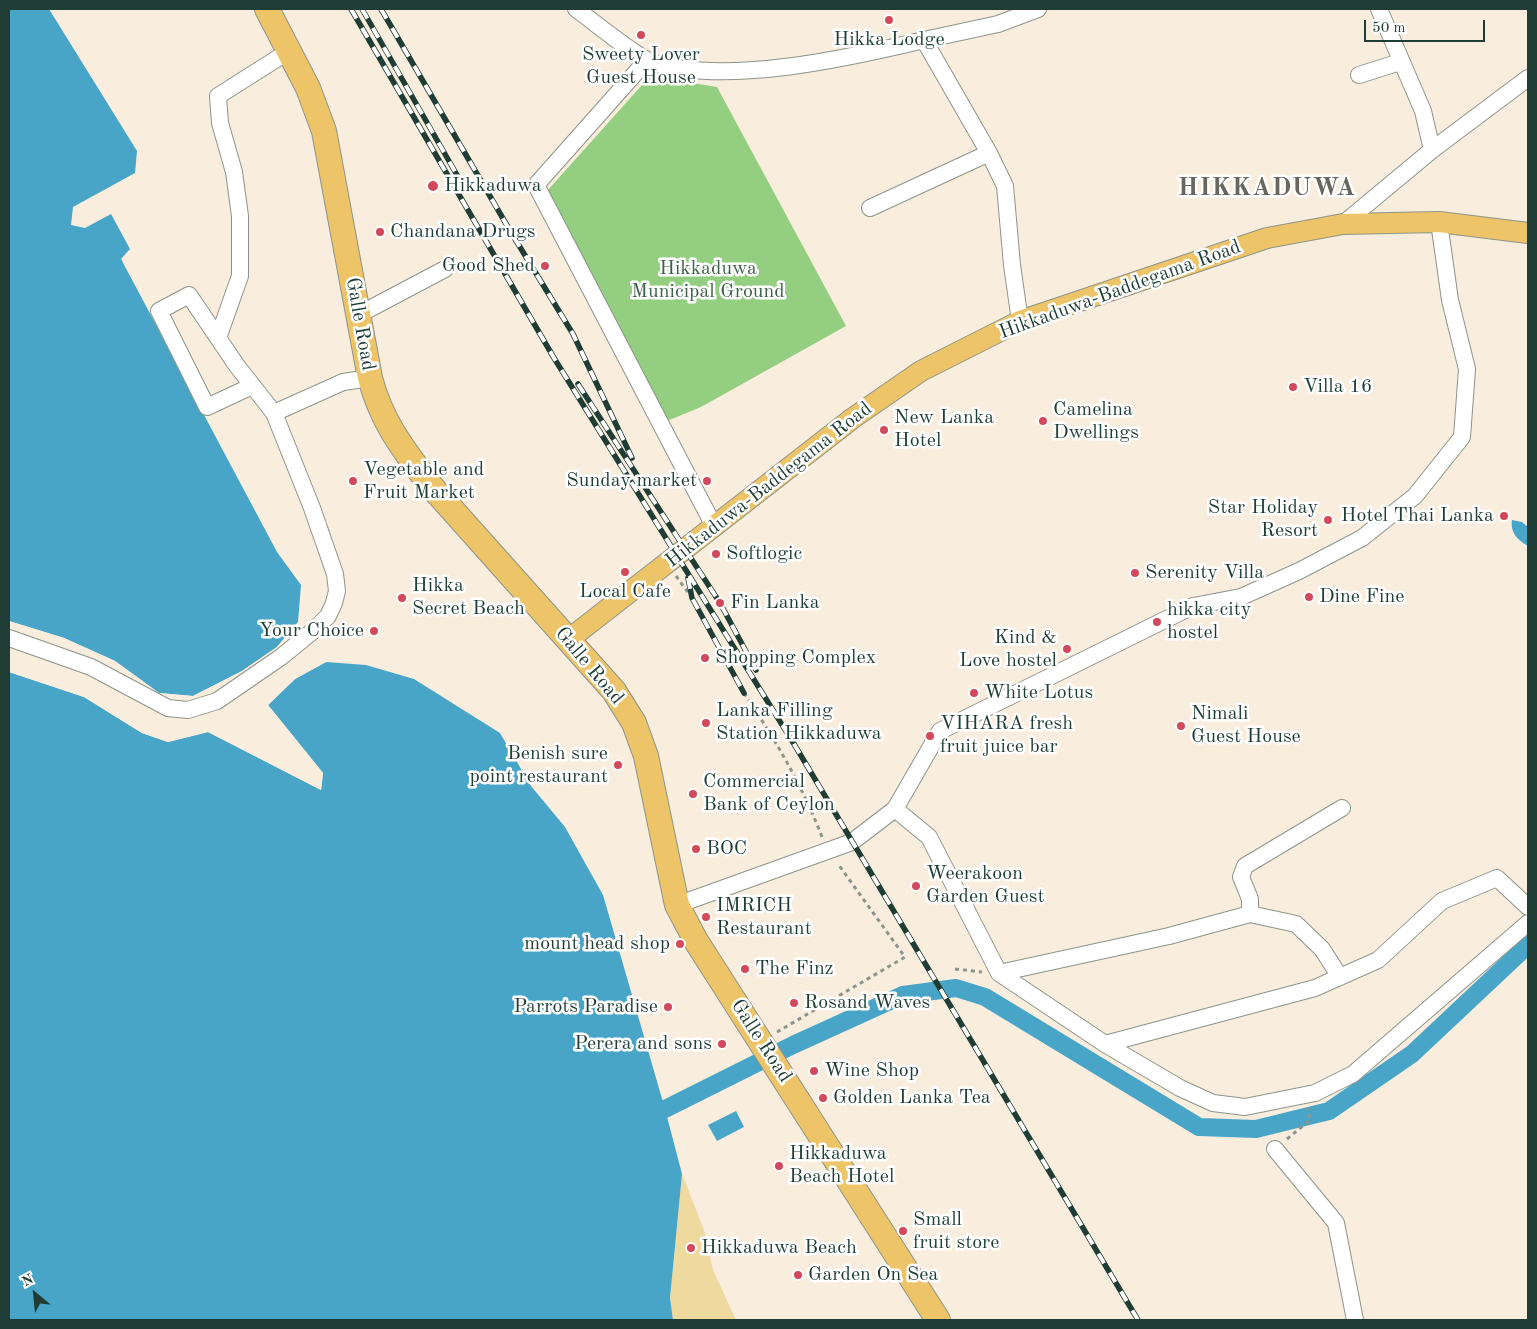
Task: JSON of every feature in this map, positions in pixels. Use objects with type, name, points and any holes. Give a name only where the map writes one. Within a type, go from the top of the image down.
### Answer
[{"type":"highway","name":"Galle Road","points":[[267,9],[308,88],[324,131],[370,378],[377,405],[405,451],[472,534],[614,691],[634,723],[646,756],[676,906],[696,941],[762,1041],[938,1320]]},
{"type":"main road","name":"Hikkaduwa-Baddegama Road","points":[[568,640],[715,528],[853,418],[921,371],[1020,321],[1266,238],[1343,224],[1439,222],[1528,234]]},
{"type":"street","points":[[576,9],[647,60],[690,69],[744,70],[848,59],[998,24],[1038,9]]},
{"type":"street","points":[[1379,9],[1400,62],[1423,112],[1432,150]]},
{"type":"street","points":[[924,40],[989,153],[1005,186],[1012,265],[1020,321]]},
{"type":"street","points":[[218,338],[240,276],[240,216],[234,172],[220,124],[218,96],[288,51]]},
{"type":"street","points":[[647,60],[536,185],[715,528]]},
{"type":"street","points":[[1359,75],[1400,62]]},
{"type":"street","points":[[1343,224],[1432,150],[1528,78]]},
{"type":"street","points":[[870,208],[989,153]]},
{"type":"street","points":[[676,906],[852,842],[895,809],[940,730],[1194,606],[1241,597],[1299,571],[1362,538],[1416,496],[1462,437],[1467,369],[1450,300],[1439,222]]},
{"type":"street","points":[[358,315],[445,269]]},
{"type":"street","points":[[9,638],[91,667],[164,706],[188,710],[217,702],[281,657],[328,616],[338,590],[335,574],[312,508],[274,413],[252,386],[189,295],[159,311],[207,407],[252,386]]},
{"type":"street","points":[[274,413],[342,382],[370,378]]},
{"type":"street","points":[[1250,914],[1250,899],[1241,877],[1244,866],[1342,808]]},
{"type":"street","points":[[895,809],[929,837],[999,974],[1105,1044],[1180,1088],[1214,1103],[1245,1107],[1315,1093],[1353,1074],[1528,923]]},
{"type":"street","points":[[1105,1044],[1316,988],[1378,960],[1442,901],[1497,878],[1528,908]]},
{"type":"street","points":[[999,974],[1169,936],[1250,914],[1296,924],[1322,949],[1340,977]]},
{"type":"street","points":[[1275,1149],[1336,1223],[1355,1320]]},
{"type":"path","points":[[667,565],[692,598]]},
{"type":"path","points":[[744,693],[776,740],[798,783],[828,850],[906,957],[762,1041]]},
{"type":"path","points":[[955,969],[999,974]]},
{"type":"path","points":[[1275,1149],[1310,1120]]},
{"type":"green space","name":"Hikkaduwa Municipal Ground","points":[[650,76],[717,87],[846,326],[701,407],[667,421],[547,191]]},
{"type":"sand","name":"Hikkaduwa Beach","points":[[682,1174],[704,1230],[713,1270],[736,1320],[673,1320],[670,1298]]},
{"type":"water","points":[[9,9],[49,9],[137,151],[135,173],[73,207],[71,225],[85,228],[111,214],[130,249],[121,259],[277,552],[301,585],[298,622],[277,647],[242,671],[193,696],[159,693],[115,661],[64,638],[9,621]]},
{"type":"water","points":[[1512,520],[1522,522],[1528,527],[1528,546],[1516,536],[1512,529]]},
{"type":"water","points":[[326,662],[366,665],[414,679],[500,733],[531,786],[565,827],[603,895],[682,1174],[670,1298],[673,1320],[9,1320],[9,672],[84,697],[142,733],[168,742],[208,732],[321,790],[323,773],[268,705],[295,679]]},
{"type":"water","points":[[736,1111],[744,1127],[717,1141],[708,1125]]},
{"type":"pier","points":[[9,621],[64,638],[115,661],[159,693],[193,696],[242,671],[277,647],[298,622],[299,624],[278,649],[243,674],[193,699],[158,695],[114,663],[63,640],[9,624]]},
{"type":"pier","points":[[325,660],[326,662],[295,679],[268,705],[323,773],[321,790],[208,732],[168,742],[142,733],[84,697],[9,672],[9,669],[85,695],[143,731],[168,739],[209,729],[319,787],[321,774],[265,705],[293,677]]},
{"type":"waterway","points":[[665,1109],[793,1045],[903,995],[956,988],[985,997],[1199,1127],[1256,1129],[1329,1111],[1412,1054],[1528,945]]},
{"type":"railway","points":[[351,9],[554,358],[794,744],[1138,1320]]},
{"type":"railway","points":[[362,9],[465,189]]},
{"type":"railway","points":[[381,9],[512,234],[573,334],[632,458]]},
{"type":"railway","points":[[578,384],[720,603],[756,670]]},
{"type":"railway","points":[[688,578],[692,598],[744,693]]},
{"type":"place","name":"Hikka Lodge","points":[[889,20]]},
{"type":"place","name":"Sweety Lover Guest House","points":[[641,35]]},
{"type":"place","name":"Hikkaduwa","points":[[433,186]]},
{"type":"place","name":"Chandana Drugs","points":[[380,232]]},
{"type":"place","name":"Good Shed","points":[[545,266]]},
{"type":"place","name":"Villa 16","points":[[1293,387]]},
{"type":"place","name":"Camelina Dwellings","points":[[1043,421]]},
{"type":"place","name":"New Lanka Hotel","points":[[884,430]]},
{"type":"place","name":"Vegetable and Fruit Market","points":[[353,481]]},
{"type":"place","name":"Sunday market","points":[[707,481]]},
{"type":"place","name":"Hotel Thai Lanka","points":[[1504,516]]},
{"type":"place","name":"Star Holiday Resort","points":[[1328,520]]},
{"type":"place","name":"Softlogic","points":[[716,554]]},
{"type":"place","name":"Local Cafe","points":[[625,572]]},
{"type":"place","name":"Serenity Villa","points":[[1135,573]]},
{"type":"place","name":"Dine Fine","points":[[1309,597]]},
{"type":"place","name":"Hikka Secret Beach","points":[[402,598]]},
{"type":"place","name":"Fin Lanka","points":[[720,603]]},
{"type":"place","name":"hikka city hostel","points":[[1157,622]]},
{"type":"place","name":"Your Choice","points":[[374,631]]},
{"type":"place","name":"Kind & Love hostel","points":[[1067,649]]},
{"type":"place","name":"Shopping Complex","points":[[705,658]]},
{"type":"place","name":"White Lotus","points":[[974,693]]},
{"type":"place","name":"Lanka Filling Station Hikkaduwa","points":[[706,723]]},
{"type":"place","name":"Nimali Guest House","points":[[1181,726]]},
{"type":"place","name":"VIHARA fresh fruit juice bar","points":[[930,736]]},
{"type":"place","name":"Benish sure point restaurant","points":[[618,765]]},
{"type":"place","name":"Commercial Bank of Ceylon","points":[[693,794]]},
{"type":"place","name":"BOC","points":[[696,849]]},
{"type":"place","name":"Weerakoon Garden Guest","points":[[916,886]]},
{"type":"place","name":"IMRICH Restaurant","points":[[706,917]]},
{"type":"place","name":"mount head shop","points":[[680,944]]},
{"type":"place","name":"The Finz","points":[[745,969]]},
{"type":"place","name":"Rosand Waves","points":[[794,1003]]},
{"type":"place","name":"Parrots Paradise","points":[[668,1007]]},
{"type":"place","name":"Perera and sons","points":[[722,1044]]},
{"type":"place","name":"Wine Shop","points":[[814,1071]]},
{"type":"place","name":"Golden Lanka Tea","points":[[823,1098]]},
{"type":"place","name":"Hikkaduwa Beach Hotel","points":[[779,1166]]},
{"type":"place","name":"Small fruit store","points":[[903,1231]]},
{"type":"place","name":"Hikkaduwa Beach","points":[[691,1248]]},
{"type":"place","name":"Garden On Sea","points":[[798,1275]]},
{"type":"district","name":"HIKKADUWA","points":[[1267,188]]}]
